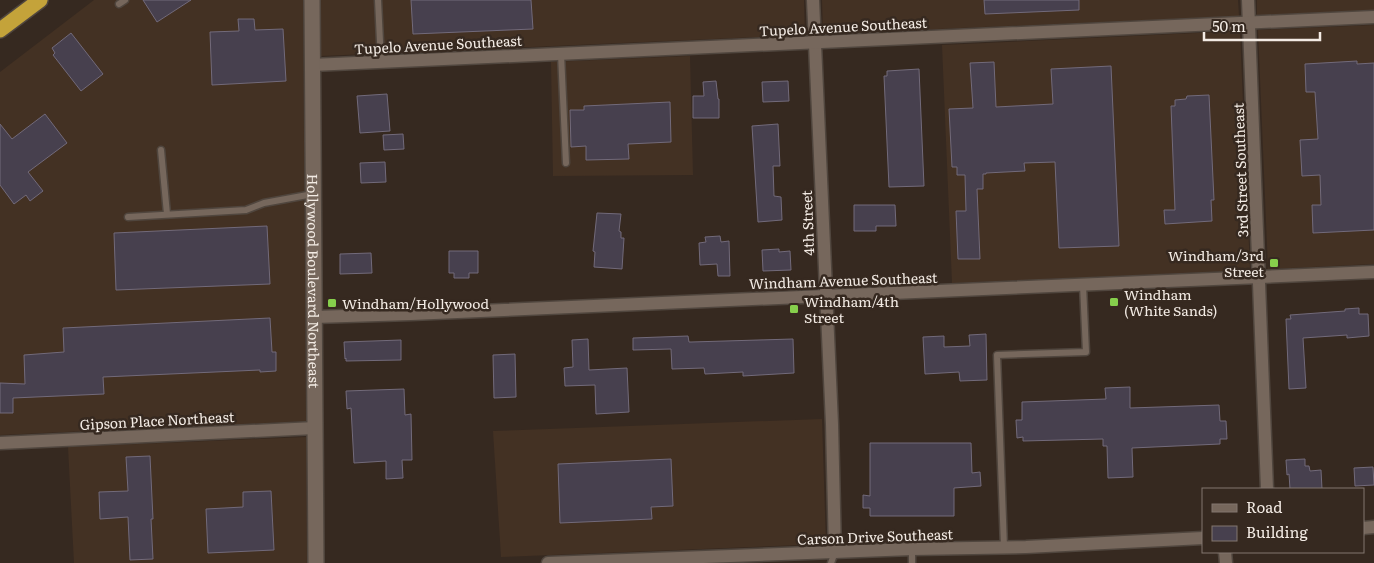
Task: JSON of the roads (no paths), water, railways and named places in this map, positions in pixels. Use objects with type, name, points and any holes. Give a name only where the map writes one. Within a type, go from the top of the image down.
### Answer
[{"type":"highway","points":[[0,30],[37,1]]},
{"type":"street","name":"Hollywood Boulevard Northeast","points":[[312,0],[316,563]]},
{"type":"street","name":"4th Street","points":[[813,0],[832,424],[833,557]]},
{"type":"street","name":"3rd Street Southeast","points":[[1248,0],[1267,488]]},
{"type":"street","name":"Tupelo Avenue Southeast","points":[[312,64],[1374,17]]},
{"type":"street","name":"Windham Avenue Southeast","points":[[314,317],[404,315],[1374,272]]},
{"type":"street","name":"Gipson Place Northeast","points":[[0,442],[315,428]]},
{"type":"street","name":"Carson Drive Southeast","points":[[548,563],[833,557],[912,549],[1121,543],[1202,538]]},
{"type":"lane","points":[[378,0],[381,62]]},
{"type":"lane","points":[[561,54],[566,163]]},
{"type":"lane","points":[[161,150],[167,214]]},
{"type":"lane","points":[[128,217],[246,210],[264,203],[313,194]]},
{"type":"lane","points":[[1004,547],[997,355],[1086,352],[1083,285]]},
{"type":"lane","points":[[912,549],[912,563]]},
{"type":"place","name":"Windham/3rd Street","points":[[1274,263]]},
{"type":"place","name":"Windham (White Sands)","points":[[1114,302]]},
{"type":"place","name":"Windham/Hollywood","points":[[332,303]]},
{"type":"place","name":"Windham/4th Street","points":[[794,309]]}]
